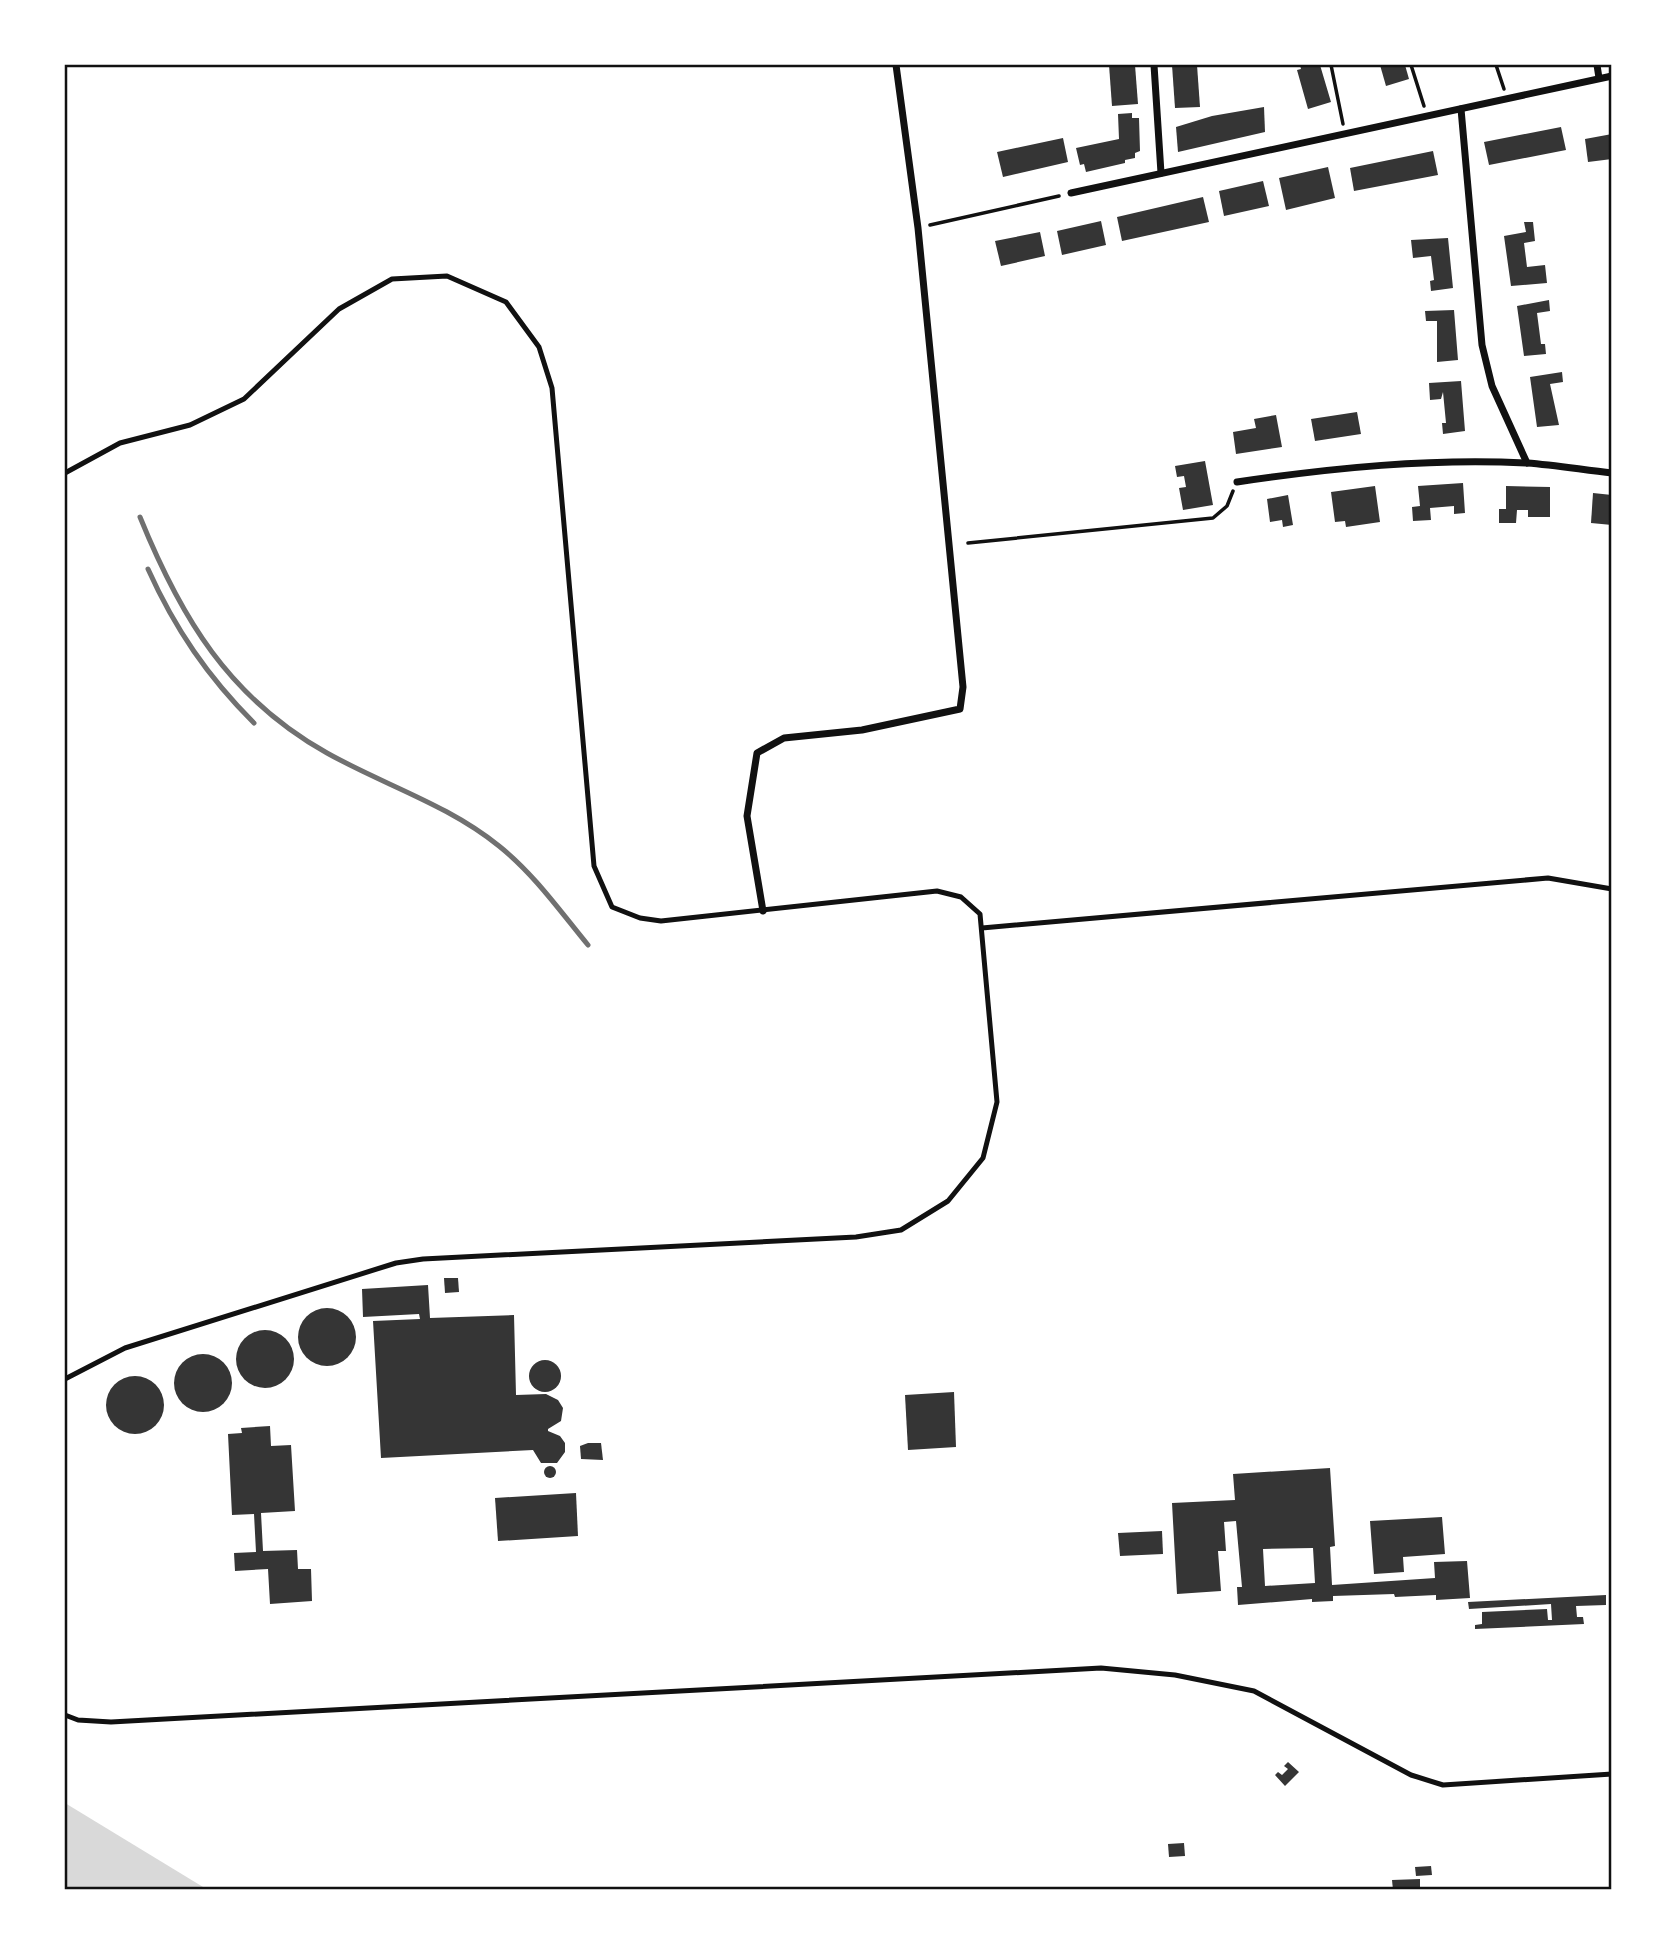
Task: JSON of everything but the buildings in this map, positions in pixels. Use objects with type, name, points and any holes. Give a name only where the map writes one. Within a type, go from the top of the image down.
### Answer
[{"type":"street","points":[[763,911],[747,816],[757,753],[784,738],[862,730],[960,709],[963,687],[918,228],[896,65]]},
{"type":"street","points":[[1154,65],[1161,173]]},
{"type":"street","points":[[1597,65],[1599,78]]},
{"type":"street","points":[[1072,193],[1612,76]]},
{"type":"street","points":[[1461,109],[1482,345],[1492,386],[1527,463]]},
{"type":"street","points":[[1237,482],[1394,464],[1527,463],[1612,473]]},
{"type":"lane","points":[[65,473],[120,443],[190,425],[244,399],[340,309],[392,279],[447,276],[506,302],[539,347],[552,388],[594,866],[612,907],[640,918],[661,921],[937,891],[961,897],[981,914],[997,1102],[983,1158],[948,1202],[901,1230],[844,1237],[423,1259],[397,1263],[125,1348],[65,1379]]},
{"type":"lane","points":[[982,928],[1548,878],[1612,889]]},
{"type":"lane","points":[[65,1715],[78,1720],[111,1722],[1101,1668],[1175,1675],[1254,1691],[1411,1775],[1443,1785],[1612,1774]]},
{"type":"path","points":[[1331,65],[1345,133]]},
{"type":"path","points":[[1411,65],[1428,116]]},
{"type":"path","points":[[1496,65],[1506,98]]},
{"type":"path","points":[[918,228],[1072,193]]},
{"type":"path","points":[[968,543],[1213,517],[1220,515],[1227,506],[1237,482]]},
{"type":"shaded area","points":[[65,1803],[208,1890],[65,1890]]},
{"type":"railway","points":[[140,517],[191,622],[236,681],[262,707],[327,753],[437,807],[479,831],[524,869],[588,945]]},
{"type":"railway","points":[[148,569],[169,612],[207,670],[254,723]]}]
